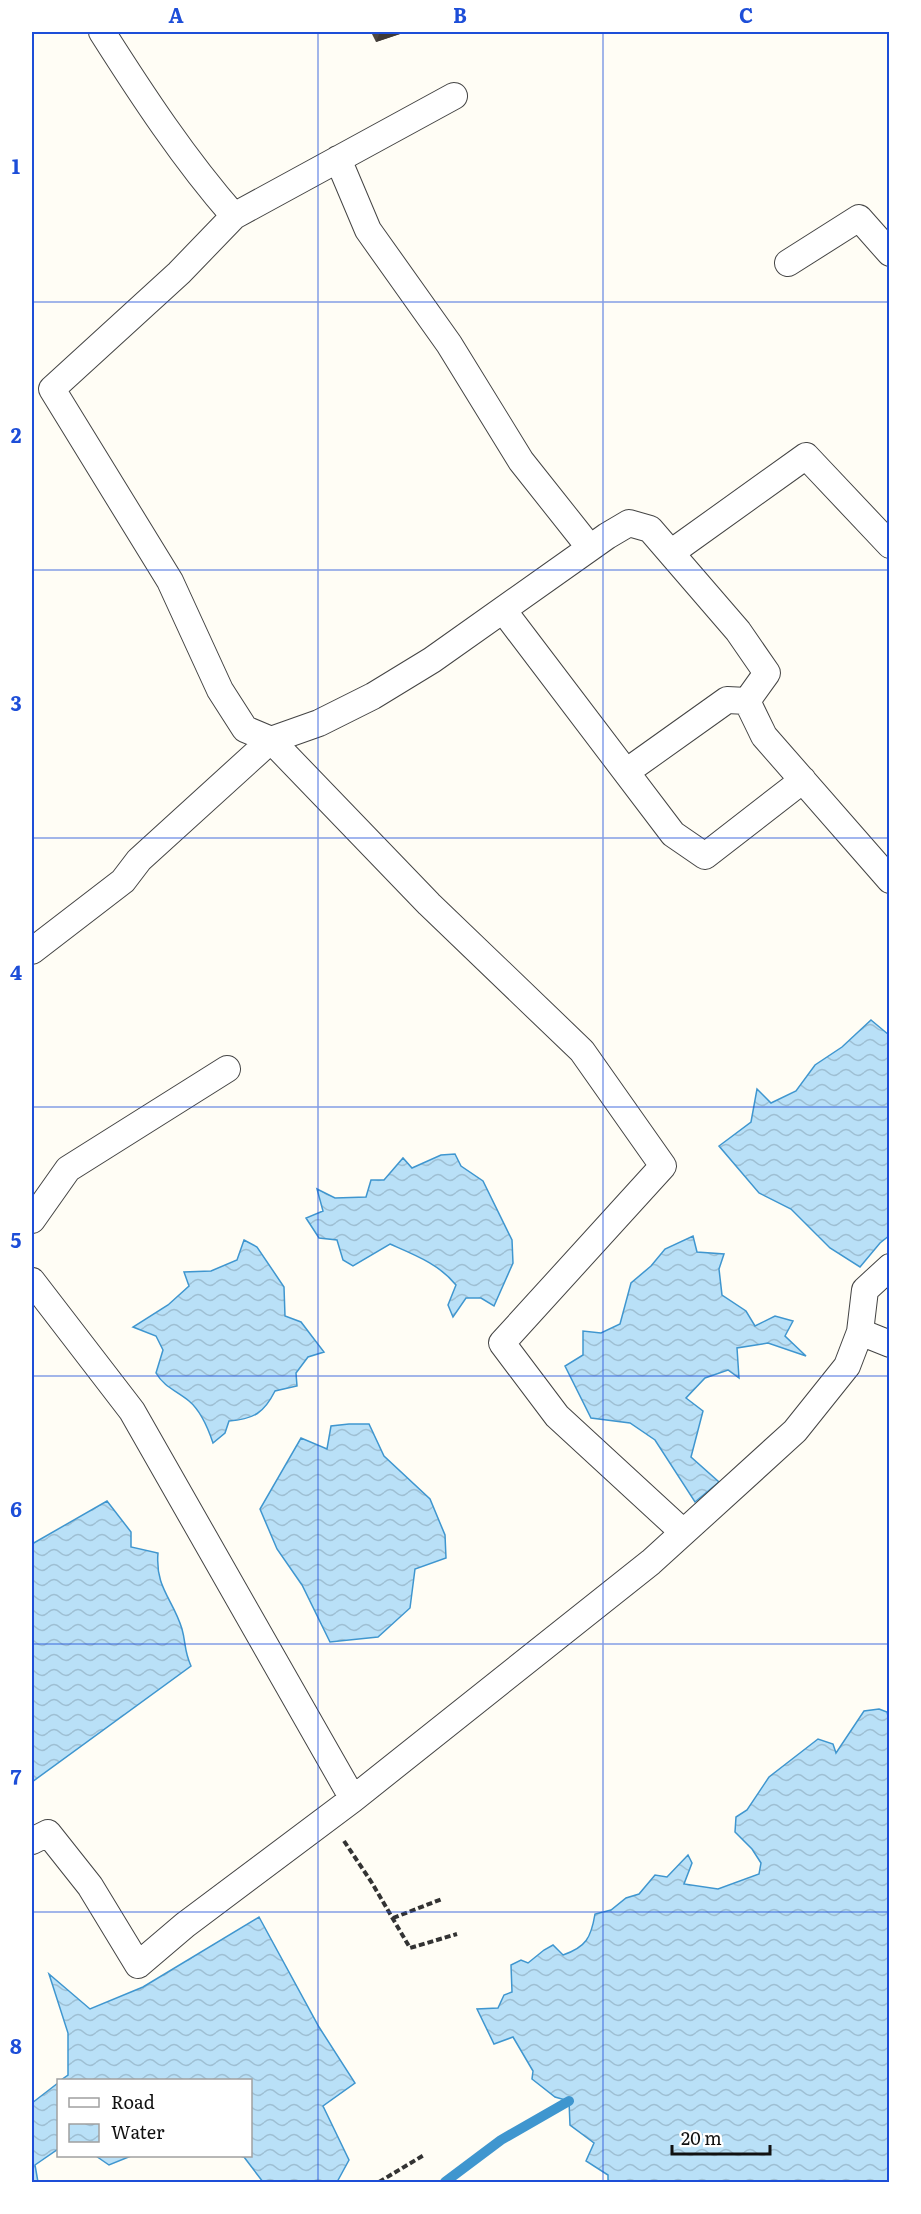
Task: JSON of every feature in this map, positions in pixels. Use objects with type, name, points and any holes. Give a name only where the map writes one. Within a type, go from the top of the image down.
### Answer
[{"type":"street","points":[[102,32],[177,143],[234,216]]},
{"type":"street","points":[[454,96],[234,216],[180,273],[52,389],[170,581],[220,690],[244,729],[271,740],[429,904],[582,1051],[663,1166],[502,1343],[557,1416],[683,1532]]},
{"type":"street","points":[[338,159],[368,230],[449,344],[521,461],[590,548]]},
{"type":"street","points":[[788,263],[859,218],[890,253]]},
{"type":"street","points":[[672,552],[806,456],[890,545]]},
{"type":"street","points":[[32,951],[123,881],[139,860],[271,740],[319,723],[373,696],[432,660],[629,523],[650,529],[672,552],[738,631],[767,673],[747,701]]},
{"type":"street","points":[[503,609],[673,834],[705,856],[803,780]]},
{"type":"street","points":[[626,772],[727,700],[747,701]]},
{"type":"street","points":[[747,701],[764,736],[890,880]]},
{"type":"street","points":[[32,1220],[68,1169],[227,1069]]},
{"type":"street","points":[[32,1841],[48,1833],[90,1886],[138,1965],[185,1925],[353,1800],[651,1562],[795,1431],[847,1366],[860,1332],[865,1290],[890,1266]]},
{"type":"street","points":[[32,1281],[132,1411],[353,1800]]},
{"type":"street","points":[[860,1332],[890,1344]]},
{"type":"path","points":[[328,1818],[410,1948],[457,1934]]},
{"type":"path","points":[[393,1918],[442,1899]]},
{"type":"path","points":[[379,2182],[424,2155]]},
{"type":"water","points":[[871,1020],[889,1035],[890,1235],[880,1243],[860,1267],[830,1248],[791,1209],[759,1193],[719,1146],[751,1122],[757,1089],[771,1103],[796,1091],[815,1065],[842,1047]]},
{"type":"water","points":[[455,1154],[461,1166],[483,1181],[512,1240],[513,1263],[494,1306],[481,1298],[466,1298],[453,1317],[448,1305],[456,1285],[442,1271],[390,1244],[353,1266],[343,1260],[337,1240],[319,1238],[306,1218],[323,1211],[317,1189],[335,1198],[366,1197],[371,1180],[384,1180],[403,1158],[412,1168],[441,1155]]},
{"type":"water","points":[[693,1236],[697,1252],[724,1254],[719,1269],[722,1295],[746,1311],[755,1326],[775,1316],[793,1321],[785,1336],[806,1356],[768,1343],[737,1348],[739,1378],[728,1370],[705,1378],[686,1398],[703,1411],[691,1457],[719,1482],[695,1502],[655,1440],[630,1423],[591,1418],[565,1366],[583,1355],[583,1331],[601,1333],[620,1324],[631,1283],[651,1266],[665,1249]]},
{"type":"water","points":[[244,1240],[257,1247],[284,1287],[285,1316],[301,1322],[324,1352],[308,1357],[296,1373],[297,1386],[275,1391],[267,1405],[257,1414],[245,1419],[229,1421],[225,1433],[213,1443],[197,1410],[189,1401],[163,1382],[156,1373],[163,1350],[156,1336],[133,1327],[168,1305],[189,1286],[184,1272],[211,1271],[237,1260]]},
{"type":"water","points":[[369,1424],[384,1456],[430,1499],[445,1535],[446,1558],[415,1569],[410,1608],[378,1637],[330,1642],[302,1585],[277,1549],[260,1509],[301,1438],[327,1449],[331,1426]]},
{"type":"water","points":[[107,1501],[131,1532],[131,1547],[158,1553],[159,1575],[182,1629],[191,1666],[32,1782],[32,1544]]},
{"type":"water","points":[[879,1709],[887,1712],[890,1724],[889,2182],[608,2182],[608,2175],[586,2161],[594,2143],[570,2125],[569,2101],[555,2097],[532,2079],[533,2071],[513,2037],[494,2044],[477,2009],[498,2008],[504,1995],[512,1992],[511,1965],[521,1960],[528,1963],[553,1945],[563,1955],[577,1949],[589,1935],[595,1914],[611,1910],[626,1898],[639,1894],[655,1875],[667,1877],[688,1855],[692,1863],[684,1884],[718,1889],[759,1874],[761,1863],[752,1849],[735,1832],[736,1817],[747,1810],[769,1777],[818,1739],[833,1744],[836,1753],[864,1711]]},
{"type":"water","points":[[259,1917],[319,2027],[355,2083],[323,2106],[349,2160],[337,2182],[263,2182],[244,2157],[252,2157],[252,2079],[62,2079],[68,2075],[68,2033],[49,1974],[90,2009],[143,1987]]},
{"type":"water","points":[[57,2084],[57,2150],[35,2165],[38,2182],[32,2182],[32,2103]]},
{"type":"water","points":[[97,2157],[129,2157],[109,2165]]},
{"type":"waterway","points":[[445,2182],[501,2140],[569,2101]]}]
